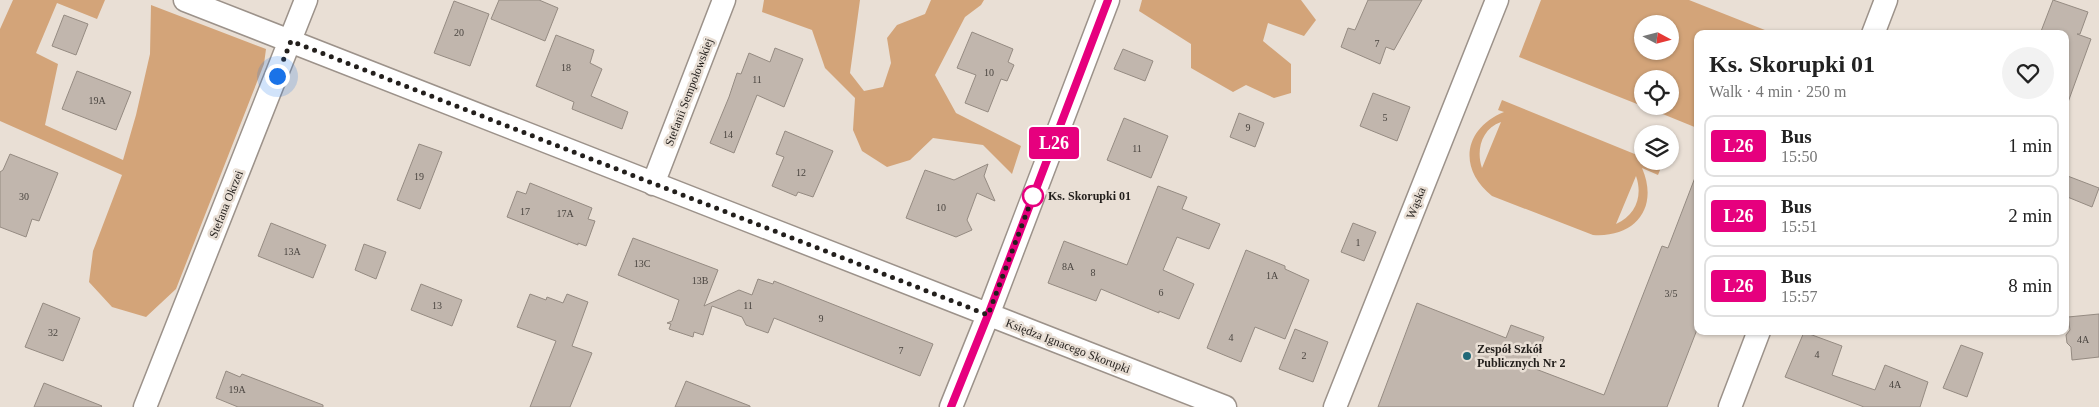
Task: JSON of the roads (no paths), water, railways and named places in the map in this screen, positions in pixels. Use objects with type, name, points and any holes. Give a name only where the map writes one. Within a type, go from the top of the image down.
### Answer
[{"type":"street","name":"Księdza Ignacego Skorupki","points":[[186,0],[1225,407]]},
{"type":"street","name":"Stefana Okrzei","points":[[145,407],[306,0]]},
{"type":"street","name":"Stefanii Sempołowskiej","points":[[653,184],[724,0]]},
{"type":"street","points":[[951,407],[1108,0]]},
{"type":"street","name":"Wąska","points":[[1335,407],[1497,0]]},
{"type":"street","points":[[1875,30],[1886,0]]},
{"type":"street","points":[[1730,407],[1757,335]]},
{"type":"place","name":"Ks. Skorupki 01","points":[[1033,196]]},
{"type":"place","name":"Zespół Szkół Publicznych Nr 2","points":[[1467,356]]}]
